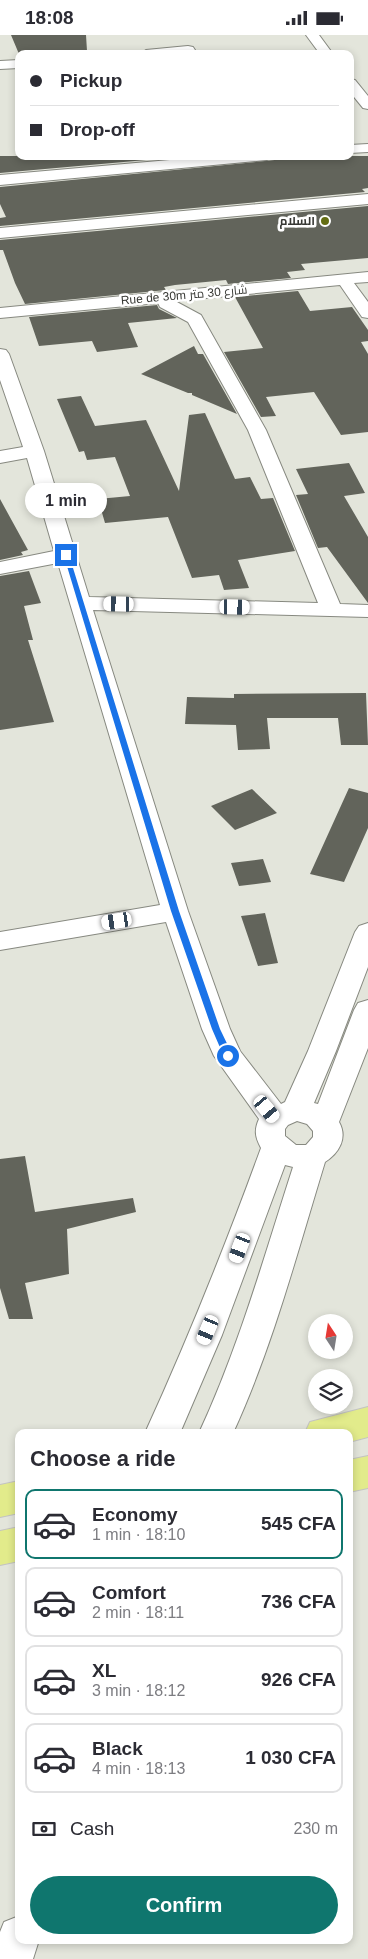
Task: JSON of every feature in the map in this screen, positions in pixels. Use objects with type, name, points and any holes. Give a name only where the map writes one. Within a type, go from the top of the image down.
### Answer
[{"type":"main road","points":[[339,1429],[368,1422]]},
{"type":"main road","points":[[353,1475],[368,1472]]},
{"type":"main road","points":[[0,1501],[15,1498]]},
{"type":"main road","points":[[0,1548],[15,1545]]},
{"type":"street","points":[[180,35],[188,50]]},
{"type":"street","points":[[312,35],[324,50]]},
{"type":"street","points":[[354,88],[366,102]]},
{"type":"street","points":[[354,149],[368,148]]},
{"type":"street","points":[[86,160],[92,172]]},
{"type":"street","points":[[0,180],[223,160]]},
{"type":"street","points":[[0,233],[368,199]]},
{"type":"street","name":"Rue de 30m شارع 30 متر","points":[[0,313],[368,277]]},
{"type":"street","name":"Rue de 30m شارع 30 متر","points":[[0,319],[368,284]]},
{"type":"street","points":[[346,286],[368,313]]},
{"type":"street","points":[[166,303],[195,319],[257,430],[332,608]]},
{"type":"street","points":[[0,355],[34,451],[175,911],[216,1029],[228,1056],[282,1125],[286,1155],[300,1157],[312,1155],[320,1151],[328,1141],[330,1134],[325,1121],[317,1115],[282,1125]]},
{"type":"street","points":[[0,457],[34,451]]},
{"type":"street","points":[[0,568],[66,555]]},
{"type":"street","points":[[80,603],[332,608],[368,611]]},
{"type":"street","points":[[0,941],[175,911]]},
{"type":"street","points":[[164,1429],[215,1313],[259,1200],[282,1125],[322,1051],[368,932]]},
{"type":"street","points":[[325,1121],[368,1010]]},
{"type":"street","points":[[218,1429],[229,1405],[257,1330],[312,1155]]},
{"type":"street","points":[[12,1959],[17,1944]]},
{"type":"building","points":[[11,35],[86,35],[87,50],[17,50]]},
{"type":"building","points":[[0,156],[15,156],[15,160],[146,160],[0,173]]},
{"type":"building","points":[[354,156],[368,156],[368,188],[362,189],[365,192],[0,226],[0,218],[6,217],[0,204],[0,187],[275,160],[354,160]]},
{"type":"building","points":[[368,206],[368,258],[301,264],[305,270],[287,272],[291,278],[228,284],[226,280],[164,287],[166,290],[25,304],[3,250],[0,250],[0,240]]},
{"type":"building","points":[[298,291],[310,311],[352,307],[368,330],[368,341],[361,342],[368,354],[368,432],[341,435],[314,392],[266,397],[276,416],[261,417],[224,352],[263,348],[235,297]]},
{"type":"building","points":[[157,305],[159,309],[177,318],[128,323],[138,347],[97,352],[92,341],[39,346],[29,317]]},
{"type":"building","points":[[194,346],[198,354],[203,354],[237,414],[192,395],[192,393],[141,374]]},
{"type":"building","points":[[81,396],[95,426],[146,420],[179,491],[189,415],[205,413],[235,479],[250,477],[261,499],[273,498],[295,551],[238,560],[249,588],[224,590],[219,575],[192,578],[168,517],[105,523],[98,499],[130,496],[115,457],[87,460],[84,451],[79,452],[57,399]]},
{"type":"building","points":[[349,463],[365,493],[344,496],[368,537],[368,603],[327,547],[318,548],[296,495],[308,494],[296,469]]},
{"type":"building","points":[[0,499],[28,550],[21,552],[23,555],[0,560]]},
{"type":"building","points":[[29,571],[41,603],[24,606],[33,640],[28,640],[54,722],[0,730],[0,576]]},
{"type":"building","points":[[366,693],[368,745],[341,745],[338,718],[267,718],[270,749],[238,750],[236,725],[185,724],[187,697],[234,698],[234,694]]},
{"type":"building","points":[[349,788],[368,793],[368,828],[344,882],[310,874]]},
{"type":"building","points":[[252,789],[277,813],[235,830],[211,806]]},
{"type":"building","points":[[263,859],[271,882],[239,886],[231,863]]},
{"type":"building","points":[[265,913],[278,963],[258,966],[241,916]]},
{"type":"building","points":[[25,1156],[35,1212],[133,1198],[136,1212],[67,1229],[69,1274],[25,1283],[33,1319],[9,1319],[0,1288],[0,1159]]},
{"type":"place","name":"السلام","points":[[325,221]]},
{"type":"route","points":[[66,555],[175,911],[216,1029],[228,1056]]}]
